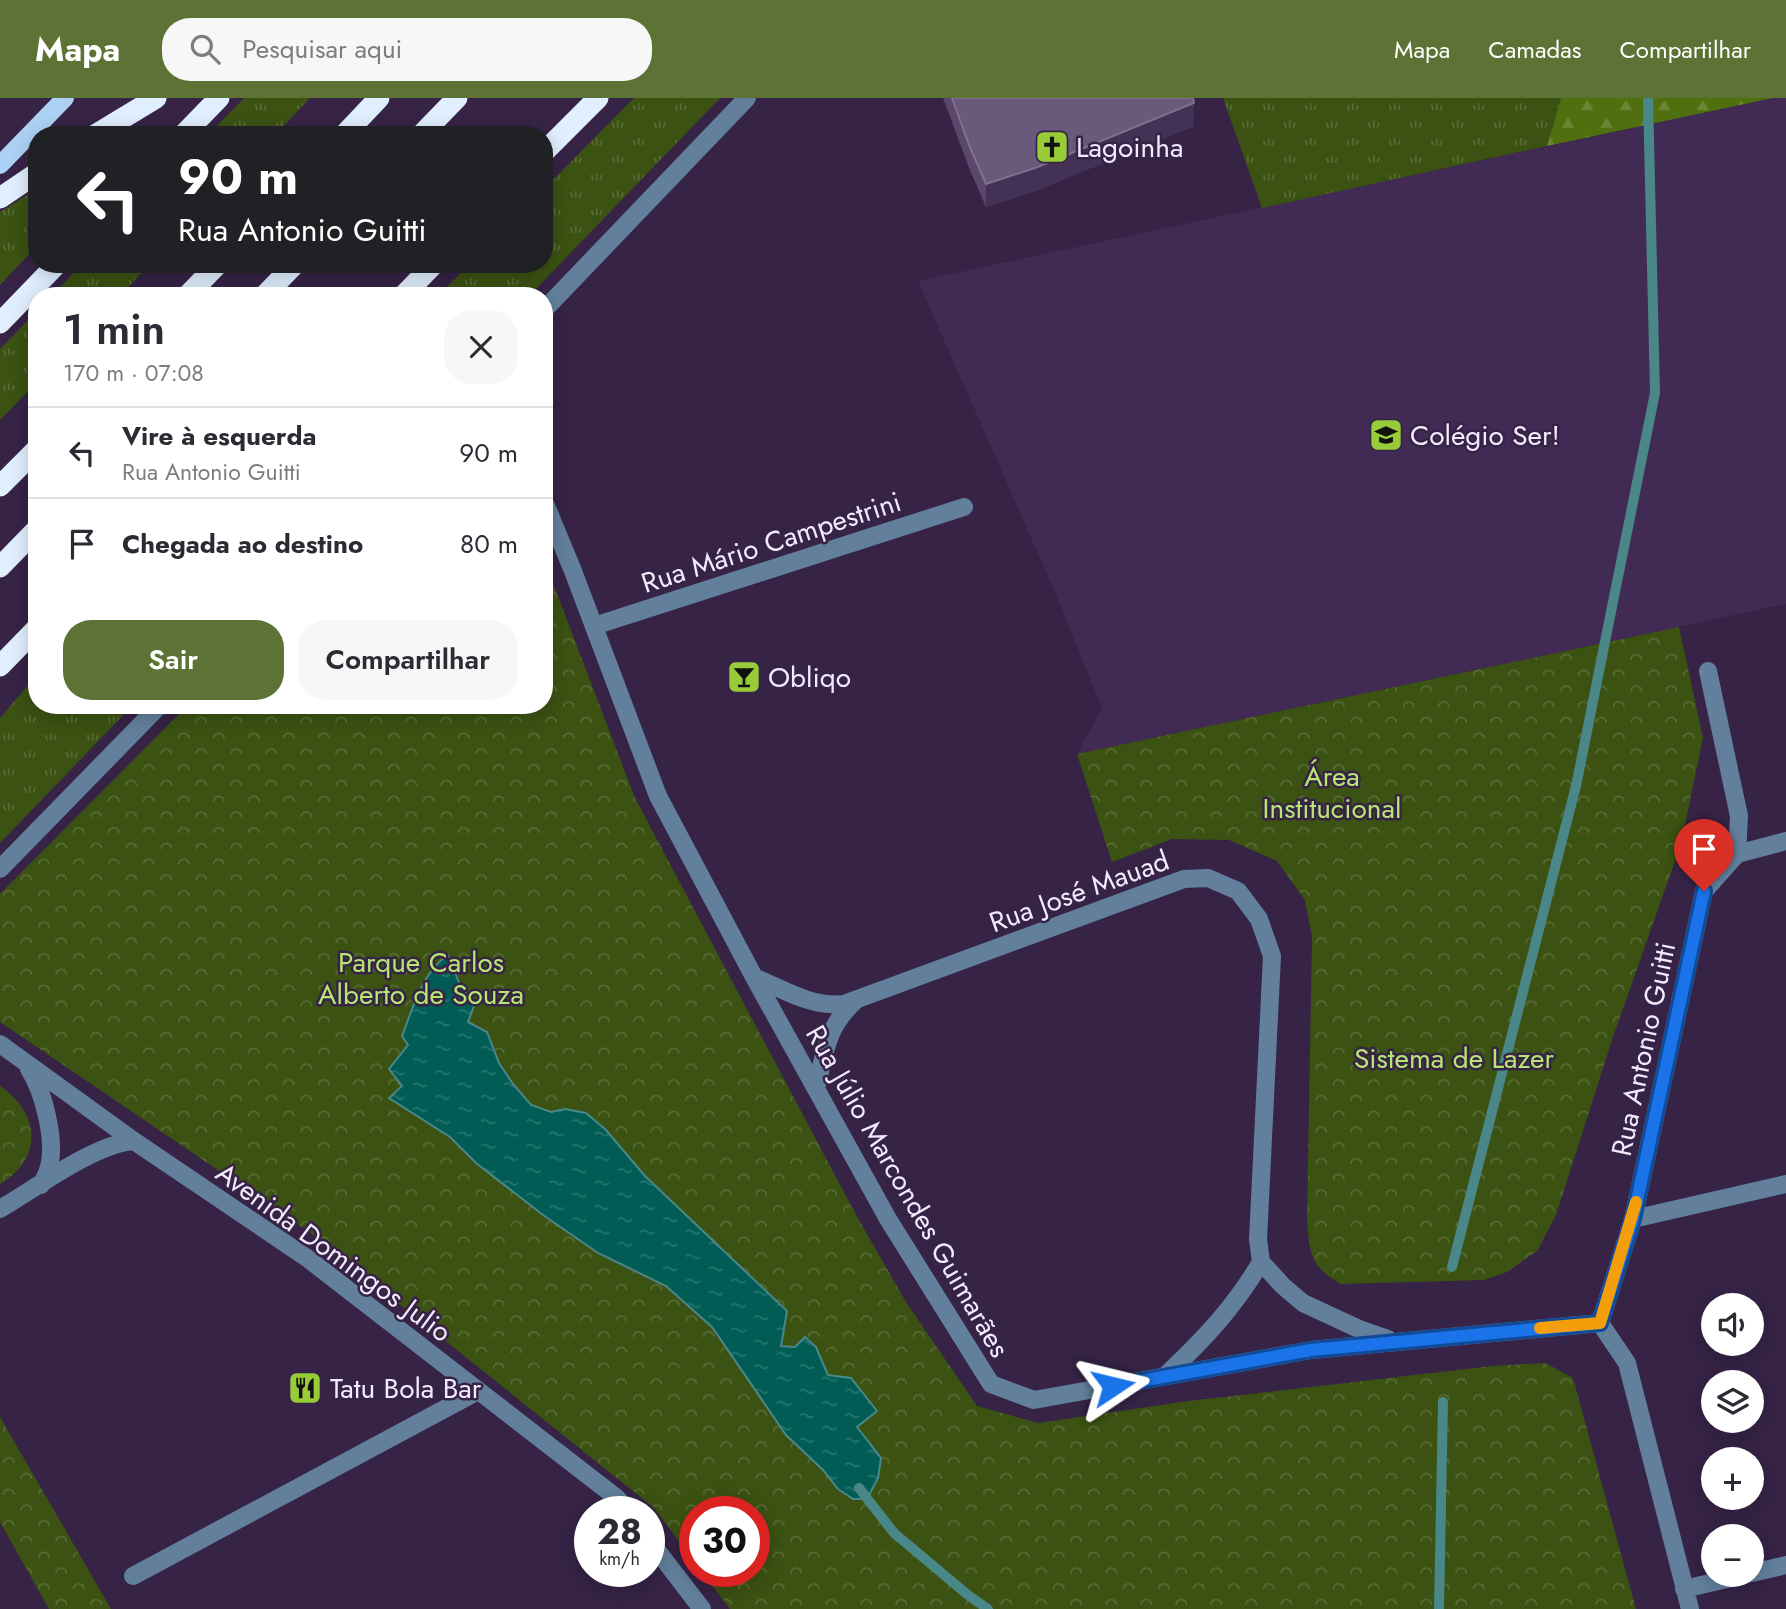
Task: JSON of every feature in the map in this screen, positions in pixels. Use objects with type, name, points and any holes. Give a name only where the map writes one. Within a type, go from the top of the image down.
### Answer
[{"type":"highway","points":[[110,126],[156,98]]},
{"type":"highway","points":[[192,126],[219,98]]},
{"type":"highway","points":[[353,126],[379,98]]},
{"type":"highway","points":[[430,126],[457,98]]},
{"type":"highway","points":[[553,131],[578,98]]},
{"type":"highway","points":[[553,143],[597,98]]},
{"type":"highway","points":[[0,198],[28,179]]},
{"type":"highway","points":[[35,287],[48,273]]},
{"type":"highway","points":[[196,287],[209,273]]},
{"type":"highway","points":[[273,287],[286,273]]},
{"type":"highway","points":[[412,287],[425,273]]},
{"type":"highway","points":[[0,323],[28,294]]},
{"type":"highway","points":[[0,486],[28,458]]},
{"type":"highway","points":[[0,567],[28,538]]},
{"type":"highway","points":[[0,666],[28,637]]},
{"type":"main road","points":[[38,126],[65,98]]},
{"type":"main road","points":[[0,166],[28,137]]},
{"type":"street","points":[[553,301],[747,98]]},
{"type":"street","name":"Rua Mário Campestrini","points":[[594,626],[964,507]]},
{"type":"street","name":"Rua Júlio Marcondes Guimarães","points":[[553,524],[658,796],[754,977],[888,1219],[991,1384],[1034,1400],[1311,1350],[1600,1323]]},
{"type":"street","points":[[1708,671],[1739,816],[1737,854],[1786,841]]},
{"type":"street","points":[[0,869],[151,714]]},
{"type":"street","name":"Rua Antonio Guitti","points":[[1600,1323],[1633,1219],[1704,891],[1737,854]]},
{"type":"street","name":"Rua José Mauad","points":[[754,977],[823,1005],[856,1000],[1184,880],[1208,878],[1238,891],[1259,919],[1272,956],[1258,1239],[1261,1262]]},
{"type":"street","points":[[816,1089],[829,1035],[856,1000]]},
{"type":"street","name":"Avenida Domingos Julio","points":[[0,1044],[134,1141],[307,1258],[614,1496]]},
{"type":"street","points":[[25,1062],[37,1081],[50,1135],[49,1169],[41,1185]]},
{"type":"street","points":[[0,1209],[102,1148],[134,1141]]},
{"type":"street","points":[[1633,1219],[1786,1184]]},
{"type":"street","points":[[1165,1376],[1226,1315],[1261,1262],[1303,1303],[1359,1329],[1394,1341]]},
{"type":"street","points":[[1600,1323],[1627,1363],[1689,1609]]},
{"type":"street","points":[[132,1576],[478,1391]]},
{"type":"street","points":[[665,1561],[702,1609]]},
{"type":"street","points":[[1764,1570],[1786,1565]]},
{"type":"street","points":[[1684,1589],[1701,1585]]},
{"type":"shaded area","name":"Colégio Ser!","points":[[1773,98],[1786,98],[1786,604],[1077,754],[1102,708],[1054,590],[918,281]]},
{"type":"green space","points":[[244,98],[310,98],[284,126],[217,126]]},
{"type":"green space","points":[[634,98],[720,98],[553,271],[553,180]]},
{"type":"green space","points":[[1223,98],[1561,98],[1547,146],[1262,208]]},
{"type":"green space","points":[[1561,98],[1773,98],[1547,146]]},
{"type":"green space","points":[[28,195],[28,255],[0,285],[0,212]]},
{"type":"green space","points":[[74,273],[142,273],[128,287],[60,287]]},
{"type":"green space","points":[[461,273],[551,273],[538,287],[447,287]]},
{"type":"green space","points":[[28,320],[28,391],[0,420],[0,349]]},
{"type":"green space","name":"Parque Carlos Alberto de Souza","points":[[553,584],[635,798],[855,1213],[906,1302],[977,1406],[1038,1423],[1189,1401],[1492,1366],[1545,1363],[1573,1378],[1636,1609],[730,1609],[713,1587],[770,1587],[770,1496],[679,1496],[679,1541],[665,1523],[665,1496],[639,1496],[312,1234],[0,1022],[0,894],[179,714],[553,714]]},
{"type":"green space","name":"Sistema de Lazer","points":[[1679,627],[1703,738],[1681,844],[1613,1037],[1556,1215],[1537,1251],[1507,1272],[1484,1280],[1341,1284],[1323,1272],[1314,1259],[1307,1222],[1312,937],[1305,900],[1277,861],[1229,840],[1172,839],[1112,862],[1077,754]]},
{"type":"green space","points":[[28,685],[28,714],[124,714],[0,843],[0,718]]},
{"type":"green space","points":[[0,1086],[14,1097],[23,1109],[32,1136],[24,1162],[0,1184]]},
{"type":"green space","points":[[0,1417],[111,1609],[49,1609],[0,1522]]},
{"type":"water","points":[[448,955],[460,985],[474,1006],[468,1022],[487,1032],[499,1063],[531,1105],[551,1112],[565,1109],[586,1113],[606,1130],[645,1176],[787,1311],[781,1346],[795,1347],[805,1337],[816,1347],[828,1375],[851,1378],[877,1411],[857,1427],[881,1458],[878,1478],[867,1499],[853,1499],[838,1489],[823,1470],[786,1435],[712,1327],[666,1286],[598,1253],[476,1163],[450,1137],[389,1098],[402,1086],[389,1069],[408,1045],[402,1036],[415,1003],[431,971]]},
{"type":"building","name":"Lagoinha","points":[[952,98],[1193,98],[1194,103],[1035,168],[986,184]]},
{"type":"waterway","points":[[1452,1267],[1576,786],[1655,393],[1648,98]]},
{"type":"waterway","points":[[1439,1609],[1443,1402]]},
{"type":"waterway","points":[[859,1488],[894,1533],[988,1609]]},
{"type":"slow traffic","points":[[1540,1328],[1600,1323],[1636,1202]]},
{"type":"place","name":"Lagoinha","points":[[1052,147]]},
{"type":"place","name":"Colégio Ser!","points":[[1386,435]]},
{"type":"place","name":"Obliqo","points":[[744,677]]},
{"type":"place","name":"Tatu Bola Bar","points":[[305,1388]]},
{"type":"route","points":[[1113,1386],[1311,1350],[1600,1323],[1633,1219],[1704,891]]},
{"type":"park label","name":"Área Institucional","points":[[1332,792]]}]
